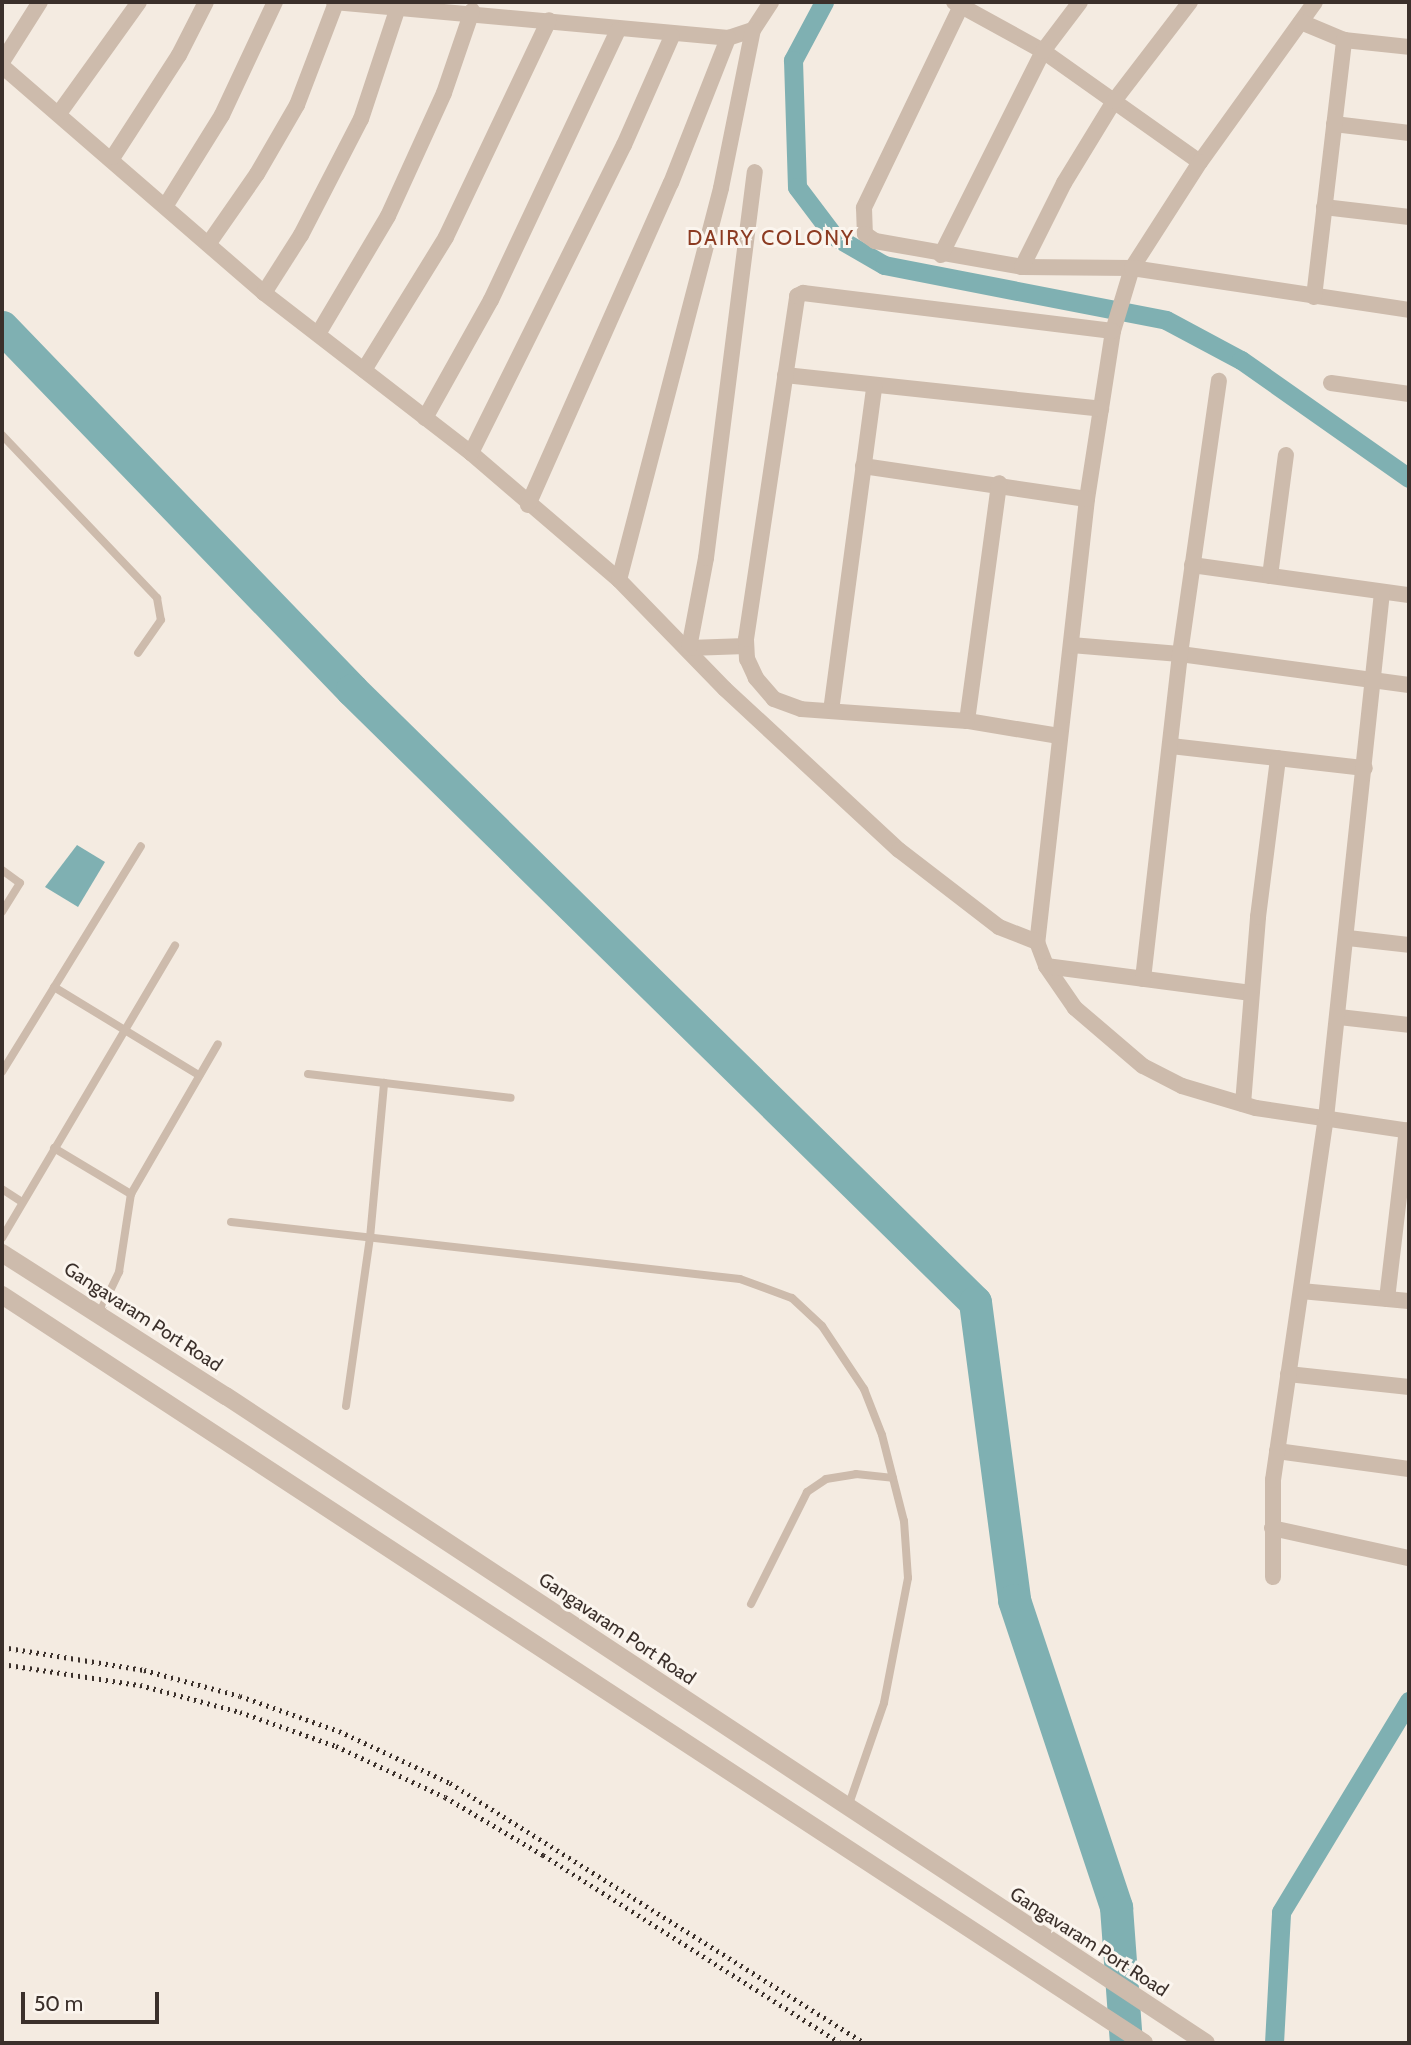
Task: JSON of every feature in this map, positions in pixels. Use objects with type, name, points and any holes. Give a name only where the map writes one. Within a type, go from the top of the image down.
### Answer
[{"type":"street","points":[[40,2],[2,64],[113,157],[264,293],[471,453],[528,505],[619,580],[689,648],[724,689],[899,850],[999,927],[1037,942]]},
{"type":"street","points":[[60,112],[139,2]]},
{"type":"street","points":[[113,157],[179,55],[206,2]]},
{"type":"street","points":[[166,205],[222,115],[275,2]]},
{"type":"street","points":[[209,243],[257,174],[297,105],[335,2],[472,11],[672,36],[728,38],[753,30]]},
{"type":"street","points":[[619,580],[721,188],[753,30],[771,2]]},
{"type":"street","points":[[942,255],[1043,51],[1080,2]]},
{"type":"street","points":[[1022,267],[1064,183],[1114,101],[1190,2]]},
{"type":"street","points":[[1315,2],[1200,162],[1132,268],[1113,331],[1087,499],[1037,942],[1046,966],[1075,1008],[1143,1066],[1182,1086],[1243,1104],[1408,1130],[1387,1298]]},
{"type":"street","points":[[1200,162],[1043,51],[957,4],[864,208],[862,224],[865,234],[875,241],[942,255],[1022,267],[1132,268],[1409,310]]},
{"type":"street","points":[[264,293],[302,235],[361,119],[398,7]]},
{"type":"street","points":[[318,334],[387,216],[444,93],[472,11]]},
{"type":"street","points":[[364,370],[446,237],[549,20]]},
{"type":"street","points":[[1301,22],[1344,40],[1409,47]]},
{"type":"street","points":[[425,418],[491,300],[618,30]]},
{"type":"street","points":[[471,453],[624,145],[672,36]]},
{"type":"street","points":[[528,505],[671,183],[728,38]]},
{"type":"street","points":[[1314,297],[1344,40]]},
{"type":"street","points":[[1334,124],[1409,133]]},
{"type":"street","points":[[689,648],[706,558],[755,172]]},
{"type":"street","points":[[1324,207],[1409,217]]},
{"type":"street","points":[[1059,736],[967,721],[801,709],[774,699],[757,678],[746,646],[793,302],[803,293],[1113,331]]},
{"type":"street","points":[[785,375],[874,387],[1101,408]]},
{"type":"street","points":[[1143,979],[1180,654],[1219,381]]},
{"type":"street","points":[[1331,383],[1409,394]]},
{"type":"street","points":[[831,711],[874,387]]},
{"type":"street","points":[[1270,576],[1286,455]]},
{"type":"street","points":[[863,466],[999,483],[1087,499]]},
{"type":"street","points":[[967,721],[999,483]]},
{"type":"street","points":[[1192,565],[1409,595]]},
{"type":"street","points":[[1273,1577],[1272,1528],[1277,1451],[1339,1017],[1376,679],[1382,592]]},
{"type":"street","points":[[1071,645],[1180,654],[1409,685]]},
{"type":"street","points":[[689,648],[746,646]]},
{"type":"street","points":[[1171,746],[1366,768]]},
{"type":"street","points":[[1243,1104],[1251,993],[1278,758]]},
{"type":"street","points":[[1348,938],[1409,945]]},
{"type":"street","points":[[1046,966],[1251,993]]},
{"type":"street","points":[[1339,1017],[1409,1025]]},
{"type":"street","name":"Gangavaram Port Road","points":[[2,1253],[99,1314],[1206,2043]]},
{"type":"street","points":[[1301,1291],[1409,1301]]},
{"type":"street","points":[[2,1295],[1144,2043]]},
{"type":"street","points":[[1288,1374],[1409,1387]]},
{"type":"street","points":[[1277,1451],[1409,1469]]},
{"type":"street","points":[[1272,1528],[1409,1558]]},
{"type":"lane","points":[[2,435],[157,598],[161,620],[138,653]]},
{"type":"lane","points":[[2,1072],[141,846]]},
{"type":"lane","points":[[2,870],[20,883],[2,912]]},
{"type":"lane","points":[[2,1238],[175,945]]},
{"type":"lane","points":[[54,988],[200,1075]]},
{"type":"lane","points":[[99,1314],[119,1272],[131,1194],[218,1044]]},
{"type":"lane","points":[[308,1073],[511,1098]]},
{"type":"lane","points":[[346,1406],[370,1238],[384,1083]]},
{"type":"lane","points":[[54,1148],[131,1194]]},
{"type":"lane","points":[[2,1189],[22,1202]]},
{"type":"lane","points":[[231,1222],[740,1279],[792,1298],[822,1326],[864,1389],[904,1521],[908,1578],[884,1703],[848,1807]]},
{"type":"lane","points":[[751,1604],[807,1492],[826,1479],[856,1475],[893,1478]]},
{"type":"water","points":[[77,845],[105,862],[78,907],[45,887]]},
{"type":"waterway","points":[[824,2],[793,60],[797,187],[834,236],[884,265],[1166,320],[1241,360],[1409,478]]},
{"type":"waterway","points":[[2,327],[352,690],[975,1302],[1014,1600],[1116,1907],[1126,2043]]},
{"type":"waterway","points":[[1274,2043],[1281,1912],[1409,1701]]},
{"type":"railway","points":[[2,1647],[144,1670],[240,1696],[339,1731],[450,1783],[865,2043]]},
{"type":"railway","points":[[2,1664],[140,1685],[240,1712],[336,1746],[445,1797],[543,1855],[840,2043]]},
{"type":"district","name":"DAIRY COLONY","points":[[771,238]]}]
